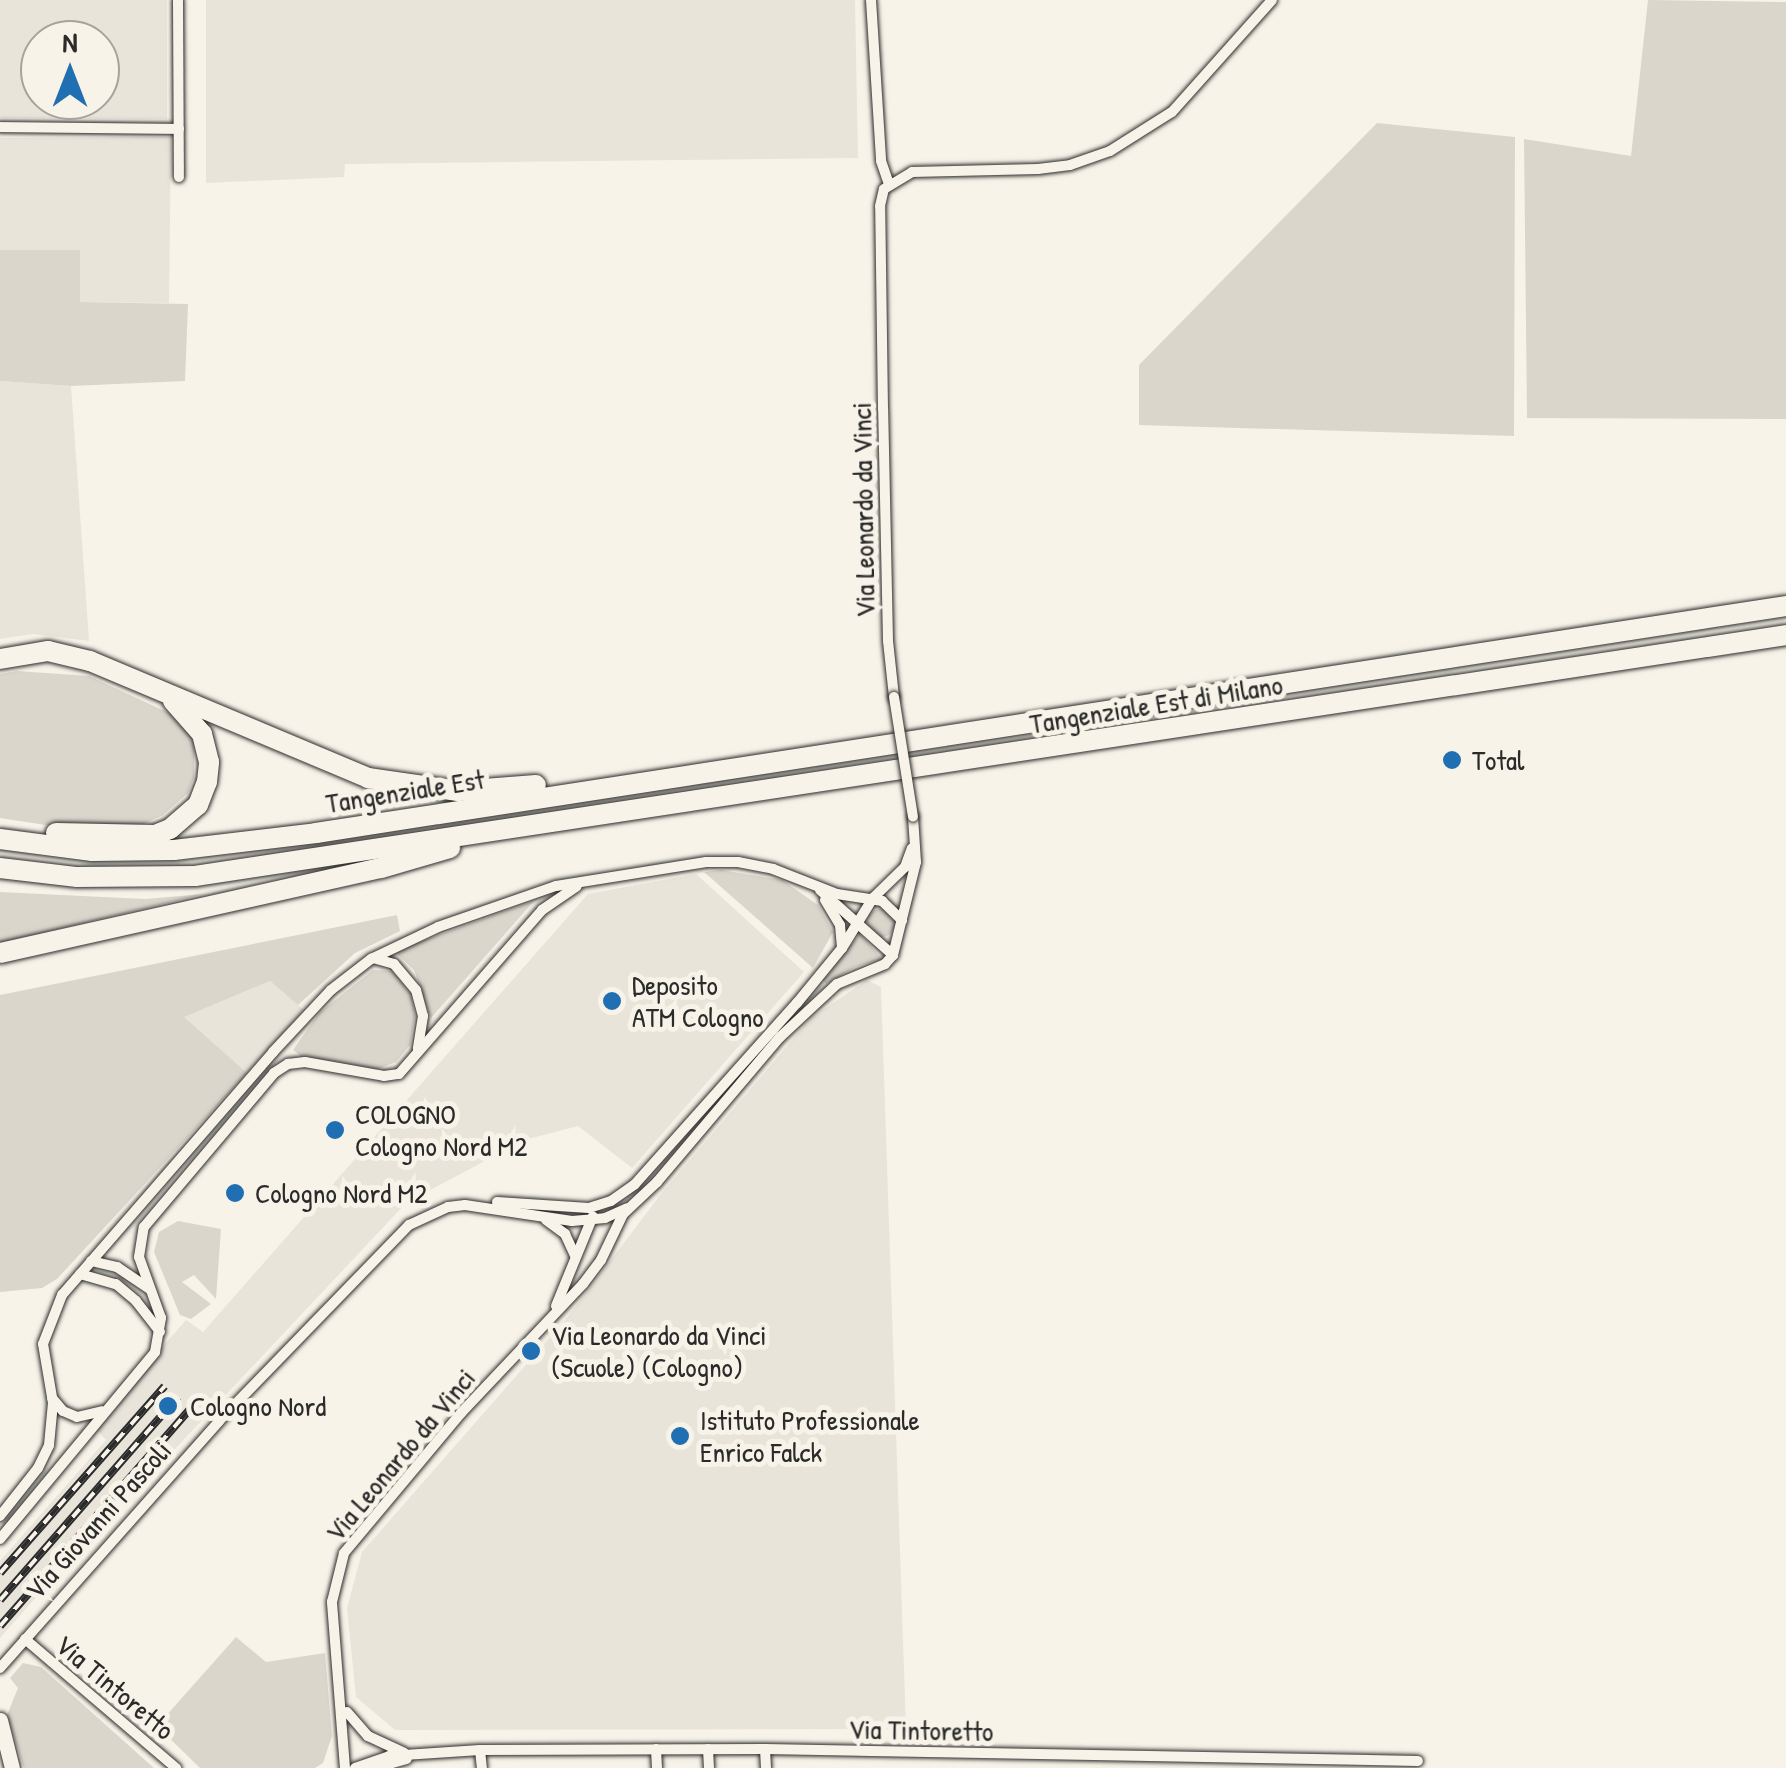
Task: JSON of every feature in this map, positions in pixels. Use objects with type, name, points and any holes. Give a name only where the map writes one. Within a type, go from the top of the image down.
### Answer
[{"type":"highway","points":[[1690,622],[1786,595]]},
{"type":"highway","name":"Tangenziale Est di Milano","points":[[817,755],[1786,606]]},
{"type":"highway","name":"Tangenziale Est di Milano","points":[[534,824],[1786,635]]},
{"type":"highway","points":[[0,659],[62,653],[327,763],[368,778],[428,789],[498,790],[817,755]]},
{"type":"highway","points":[[0,827],[136,837],[155,835],[187,817],[207,782],[209,762],[202,734],[164,693]]},
{"type":"highway","name":"Tangenziale Est","points":[[0,838],[92,851],[174,850],[316,833],[817,755]]},
{"type":"highway","points":[[0,954],[380,868],[534,824]]},
{"type":"highway","name":"Tangenziale Est","points":[[0,868],[78,878],[168,879],[534,824]]},
{"type":"street","points":[[178,0],[179,177]]},
{"type":"street","points":[[871,0],[881,160],[890,184],[919,172],[1060,167],[1110,151],[1172,112],[1272,0]]},
{"type":"street","points":[[0,127],[179,129]]},
{"type":"street","name":"Via Leonardo da Vinci","points":[[345,1768],[343,1704],[332,1602],[344,1553],[461,1413],[583,1284],[628,1207],[657,1182],[816,999],[836,984],[885,964],[892,955],[916,862],[888,641],[880,214],[882,194],[890,184]]},
{"type":"street","name":"Via Leonardo da Vinci","points":[[554,1312],[593,1219],[604,1204],[635,1184],[842,948],[873,898],[906,867],[915,837]]},
{"type":"street","points":[[1,1513],[46,1454],[52,1397],[44,1356],[46,1331],[62,1295],[273,1052],[331,990],[370,959],[456,920],[556,886],[738,862],[772,868],[815,886],[873,898],[894,907],[902,920]]},
{"type":"street","points":[[0,1540],[104,1410],[152,1357],[160,1332],[160,1314],[138,1250],[148,1219],[277,1070],[304,1062],[384,1076],[404,1071],[542,910],[592,880]]},
{"type":"street","points":[[815,886],[892,955]]},
{"type":"street","points":[[815,886],[840,925],[842,948]]},
{"type":"street","points":[[370,959],[384,959],[400,969],[421,1002],[421,1039],[404,1071]]},
{"type":"street","name":"Via Leonardo da Vinci","points":[[448,1207],[480,1201],[576,1208],[604,1204]]},
{"type":"street","points":[[448,1207],[482,1205],[540,1217],[593,1219],[628,1207]]},
{"type":"street","name":"Via Giovanni Pascoli","points":[[0,1668],[220,1421],[392,1240],[426,1215],[448,1207]]},
{"type":"street","name":"Via Leonardo da Vinci","points":[[576,1208],[593,1219]]},
{"type":"street","points":[[540,1217],[565,1234],[576,1257]]},
{"type":"street","points":[[593,1219],[606,1230],[608,1244]]},
{"type":"street","points":[[91,1261],[117,1267],[151,1289]]},
{"type":"street","points":[[80,1274],[116,1284],[136,1300],[160,1332]]},
{"type":"street","points":[[52,1397],[63,1412],[77,1416],[104,1410]]},
{"type":"street","name":"Via Tintoretto","points":[[25,1640],[176,1768]]},
{"type":"street","points":[[343,1704],[353,1723],[368,1736],[410,1756]]},
{"type":"street","points":[[1,1722],[12,1768]]},
{"type":"street","points":[[708,1749],[710,1768]]},
{"type":"street","points":[[765,1749],[766,1768]]},
{"type":"street","name":"Via Tintoretto","points":[[355,1768],[372,1760],[480,1750],[765,1749],[1418,1761]]},
{"type":"street","points":[[480,1750],[482,1768]]},
{"type":"street","points":[[656,1750],[657,1768]]},
{"type":"street","name":"Via Tintoretto","points":[[375,1768],[423,1755]]},
{"type":"shaded area","points":[[0,0],[167,0],[167,119],[120,119],[120,20],[20,20],[20,118],[0,118]]},
{"type":"shaded area","points":[[206,0],[855,0],[858,158],[345,164],[344,177],[206,183]]},
{"type":"shaded area","points":[[1648,0],[1786,2],[1786,419],[1527,418],[1524,139],[1631,156]]},
{"type":"shaded area","points":[[1377,123],[1515,137],[1514,436],[1139,425],[1139,365]]},
{"type":"shaded area","points":[[171,137],[169,303],[79,302],[80,250],[0,250],[0,138]]},
{"type":"shaded area","points":[[0,250],[80,250],[80,302],[188,304],[185,381],[71,386],[0,381]]},
{"type":"shaded area","points":[[0,381],[71,386],[89,641],[33,634],[0,639]]},
{"type":"shaded area","points":[[17,671],[89,676],[184,720],[194,743],[194,777],[188,793],[163,815],[141,825],[52,826],[0,818],[0,674]]},
{"type":"shaded area","points":[[721,870],[782,880],[818,905],[833,932],[813,968],[704,872]]},
{"type":"shaded area","points":[[696,874],[804,972],[632,1168],[578,1126],[524,1140],[406,1203],[161,1464],[153,1458],[143,1476],[0,1638],[0,1561],[106,1440],[93,1426],[186,1320],[203,1332],[588,894]]},
{"type":"shaded area","points":[[0,892],[145,899],[204,894],[0,943]]},
{"type":"shaded area","points":[[534,901],[431,1018],[414,970],[394,951]]},
{"type":"shaded area","points":[[881,909],[891,913],[895,923],[891,933],[881,937],[871,933],[867,923],[871,913]]},
{"type":"shaded area","points":[[397,915],[400,931],[355,953],[298,1005],[270,981],[184,1017],[247,1073],[57,1279],[42,1288],[0,1292],[0,995]]},
{"type":"shaded area","points":[[860,934],[882,959],[855,967],[826,984],[823,980]]},
{"type":"shaded area","points":[[373,970],[392,971],[411,994],[415,1016],[410,1045],[396,1062],[375,1070],[302,1057],[293,1050],[319,1013]]},
{"type":"shaded area","name":"Istituto Professionale Enrico Falck","points":[[867,980],[881,987],[906,1729],[395,1730],[356,1697],[347,1608],[362,1552],[566,1319],[661,1194],[811,1018]]},
{"type":"shaded area","points":[[270,981],[304,1010],[247,1073],[183,1017]]},
{"type":"shaded area","points":[[178,1221],[221,1229],[216,1299],[194,1275],[182,1282],[211,1304],[191,1319],[180,1315],[154,1252],[159,1232]]},
{"type":"shaded area","points":[[236,1637],[266,1662],[325,1653],[332,1736],[323,1763],[315,1768],[200,1768],[157,1726]]},
{"type":"shaded area","points":[[23,1663],[41,1667],[154,1768],[24,1768],[7,1715],[18,1688],[10,1678]]},
{"type":"railway","points":[[0,1573],[165,1386]]},
{"type":"railway","points":[[0,1600],[178,1397]]},
{"type":"railway","points":[[0,1626],[192,1407]]},
{"type":"place","name":"Total","points":[[1452,760]]},
{"type":"place","name":"Deposito ATM Cologno","points":[[612,1001]]},
{"type":"place","name":"COLOGNO Cologno Nord M2","points":[[335,1130]]},
{"type":"place","name":"Cologno Nord M2","points":[[235,1193]]},
{"type":"place","name":"Via Leonardo da Vinci (Scuole) (Cologno)","points":[[531,1351]]},
{"type":"place","name":"Cologno Nord","points":[[168,1406]]},
{"type":"place","name":"Istituto Professionale Enrico Falck","points":[[680,1436]]}]
